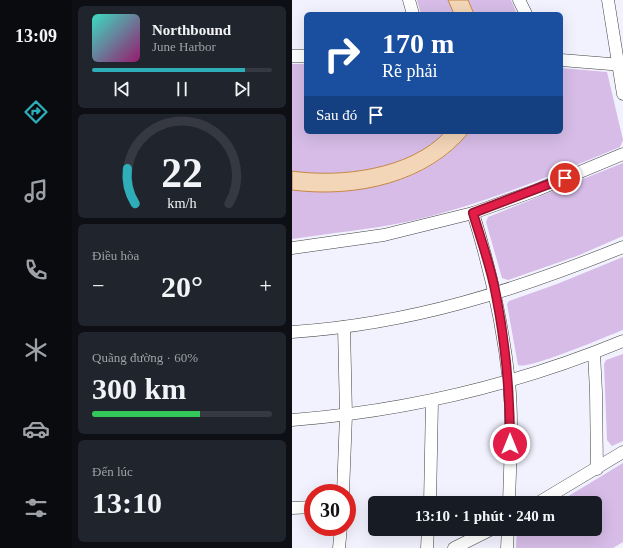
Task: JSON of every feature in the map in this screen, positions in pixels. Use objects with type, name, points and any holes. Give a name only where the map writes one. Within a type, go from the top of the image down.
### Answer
[{"type":"street","points":[[410,0],[413,12]]},
{"type":"street","points":[[519,0],[525,12]]},
{"type":"street","points":[[608,0],[620,65],[623,94]]},
{"type":"street","points":[[292,56],[304,56]]},
{"type":"street","points":[[563,60],[620,65]]},
{"type":"street","points":[[292,248],[384,235],[473,213],[537,190],[623,154]]},
{"type":"street","points":[[473,213],[496,294],[509,382],[511,421],[509,496]]},
{"type":"street","points":[[292,332],[344,327],[402,318],[496,294],[557,273],[623,247]]},
{"type":"street","points":[[343,484],[346,415],[344,327]]},
{"type":"street","points":[[292,420],[346,415],[432,401],[509,382],[594,353],[623,341]]},
{"type":"street","points":[[594,353],[597,469]]},
{"type":"street","points":[[430,496],[432,401]]},
{"type":"street","points":[[550,496],[623,452]]},
{"type":"street","points":[[292,508],[304,507]]},
{"type":"street","points":[[339,548],[340,536]]},
{"type":"street","points":[[427,548],[428,536]]},
{"type":"street","points":[[454,548],[478,536]]},
{"type":"street","points":[[507,548],[508,536]]},
{"type":"shaded area","points":[[417,0],[448,0],[453,12],[420,12]]},
{"type":"shaded area","points":[[448,0],[468,0],[473,12],[453,12]]},
{"type":"shaded area","points":[[468,0],[511,0],[516,12],[473,12]]},
{"type":"shaded area","points":[[292,64],[304,64],[304,134],[443,134],[430,145],[413,155],[394,163],[352,172],[311,173],[292,171]]},
{"type":"shaded area","points":[[563,68],[607,72],[623,140],[620,147],[567,169],[461,208],[406,222],[292,239],[292,190],[316,192],[340,191],[389,183],[412,175],[433,164],[452,150],[467,134],[563,134]]},
{"type":"shaded area","points":[[443,134],[467,134],[452,149],[433,164],[412,175],[389,183],[365,189],[340,191],[316,192],[292,190],[292,171],[311,173],[352,172],[394,163],[413,155],[430,145]]},
{"type":"shaded area","points":[[623,163],[623,236],[577,256],[508,280],[502,278],[486,222],[488,217]]},
{"type":"shaded area","points":[[623,257],[623,330],[552,358],[525,365],[518,365],[507,304],[509,301],[557,284]]},
{"type":"shaded area","points":[[623,354],[623,441],[612,446],[607,440],[604,364],[606,360]]},
{"type":"shaded area","points":[[623,463],[623,542],[613,548],[516,548],[517,536],[602,536],[602,496],[569,496]]},
{"type":"route","points":[[510,444],[511,413],[509,382],[503,337],[496,294],[473,213],[537,190],[565,178]]}]
